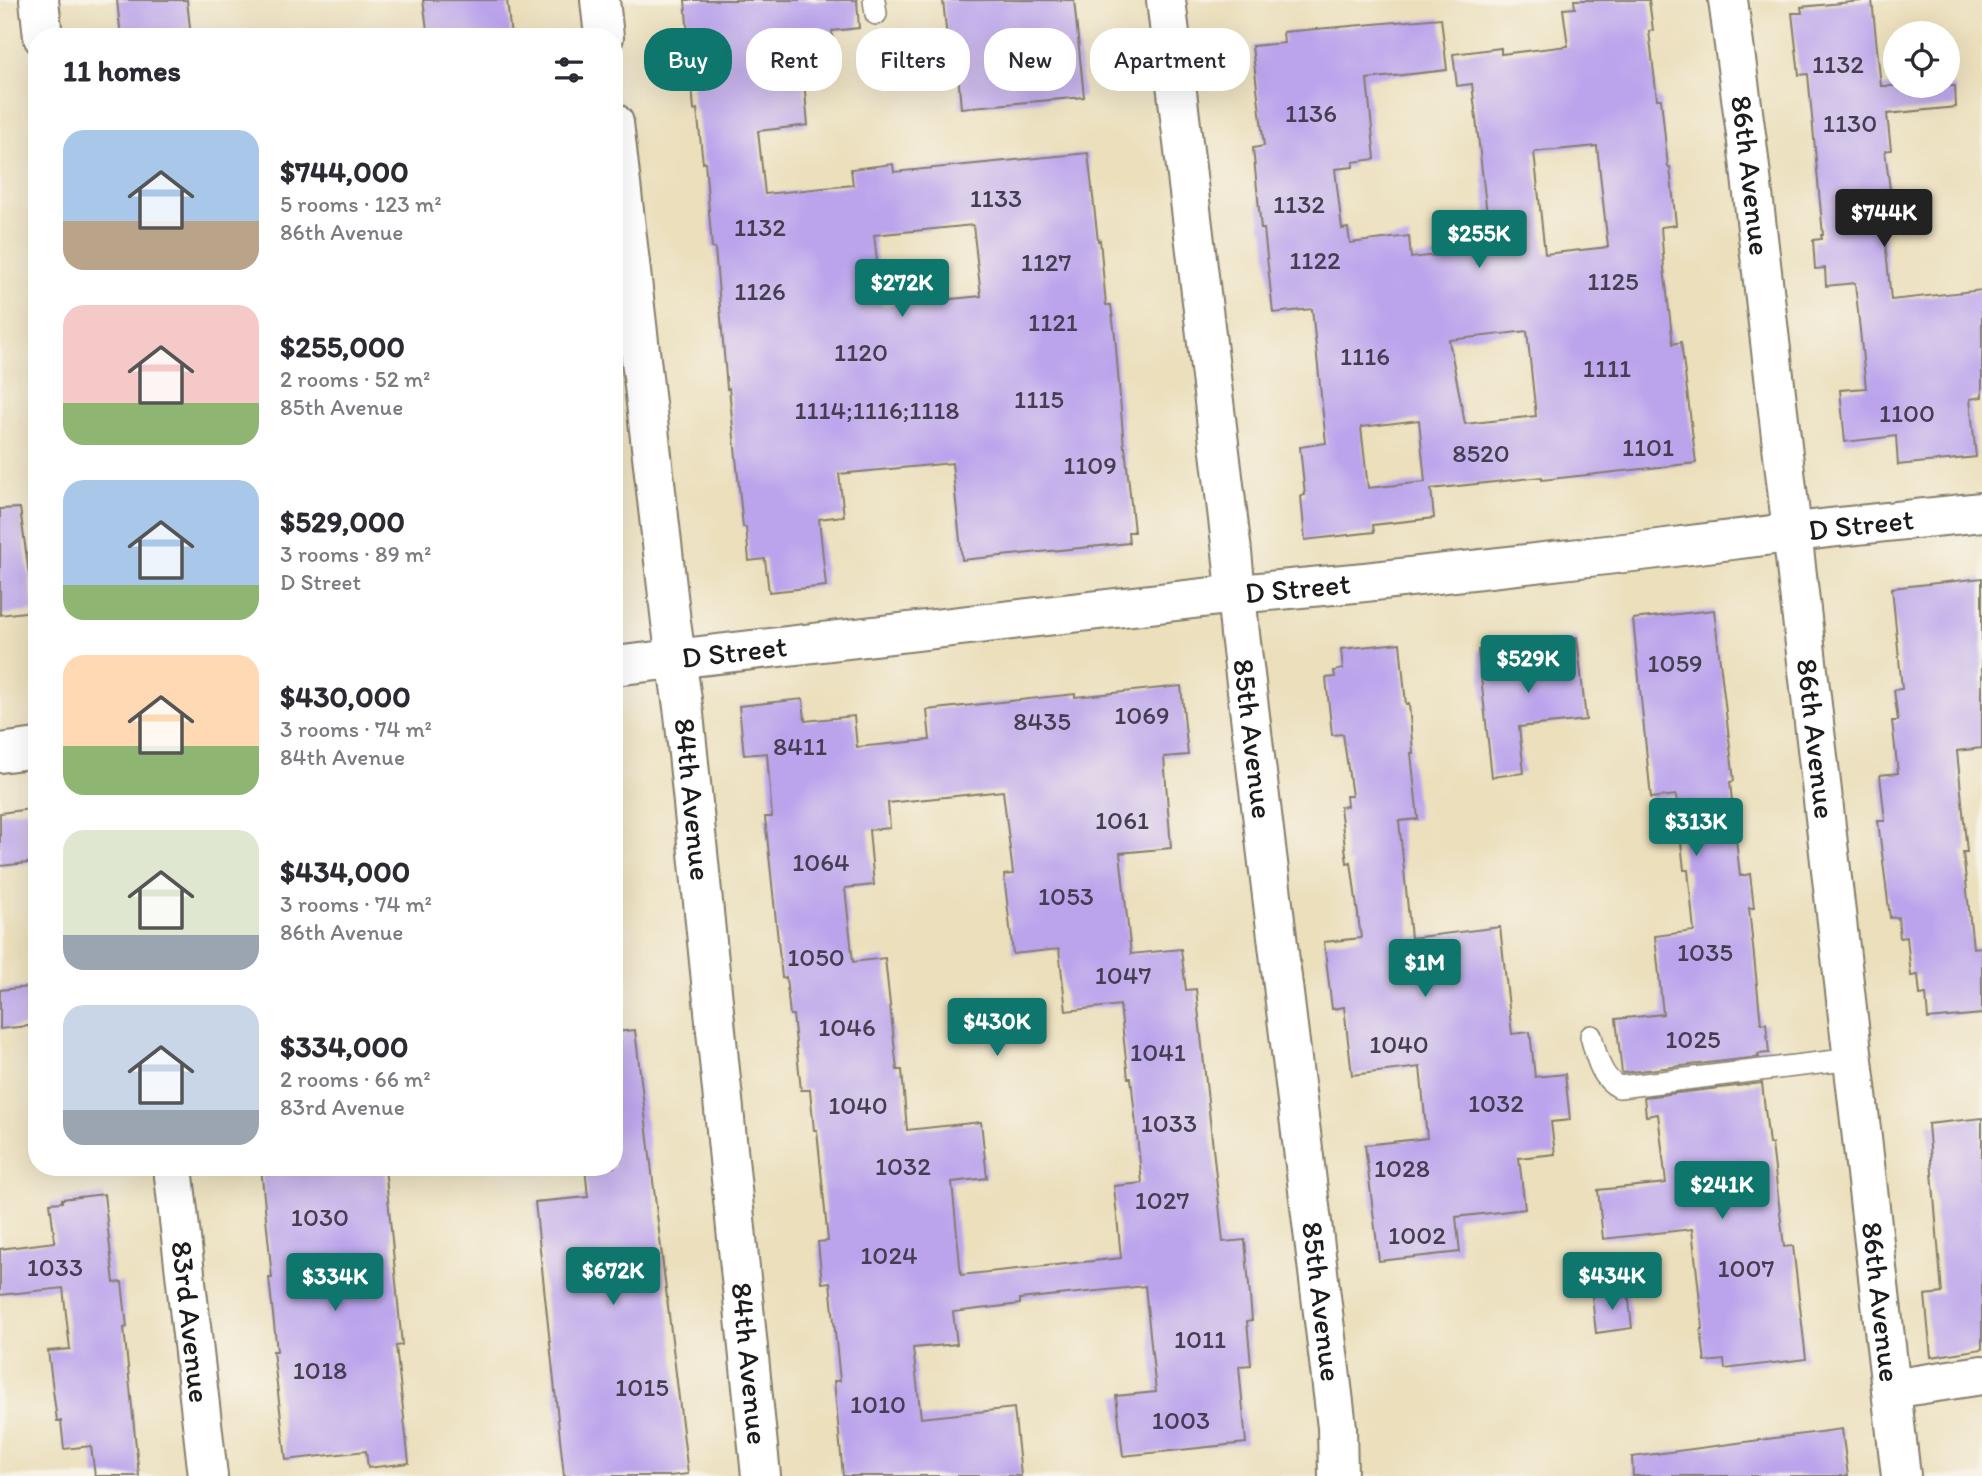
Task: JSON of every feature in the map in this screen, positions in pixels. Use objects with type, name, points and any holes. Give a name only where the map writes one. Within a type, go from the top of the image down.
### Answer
[{"type":"street","points":[[39,0],[42,28]]},
{"type":"street","points":[[600,0],[603,28]]},
{"type":"street","name":"85th Avenue","points":[[1166,0],[1337,1427],[1338,1476]]},
{"type":"street","name":"86th Avenue","points":[[1728,0],[1748,142],[1901,1476]]},
{"type":"street","name":"84th Avenue","points":[[623,202],[677,659],[761,1476]]},
{"type":"street","name":"D Street","points":[[623,665],[1982,512]]},
{"type":"street","points":[[0,753],[28,749]]},
{"type":"street","name":"83rd Avenue","points":[[174,1176],[208,1476]]},
{"type":"street","points":[[1891,1390],[1982,1375]]},
{"type":"lane","points":[[1591,1036],[1600,1067],[1611,1083],[1619,1087],[1853,1059]]},
{"type":"building","points":[[117,0],[187,0],[190,28],[120,28]]},
{"type":"building","points":[[423,0],[507,0],[510,28],[427,28]]},
{"type":"building","points":[[685,0],[857,0],[859,28],[746,28],[746,91],[805,91],[808,125],[758,131],[765,194],[853,185],[851,169],[893,164],[894,172],[1088,153],[1106,305],[1111,305],[1115,336],[1134,532],[1128,532],[1129,543],[962,560],[952,463],[839,474],[844,516],[819,519],[826,586],[769,592],[765,559],[749,561],[746,527],[743,527],[729,388],[727,389],[715,248],[712,248],[705,162],[703,163],[697,109],[694,110],[692,91],[732,91],[732,28],[687,28]],"holes":[[[973,225],[981,296],[882,306],[874,235]]]},
{"type":"building","points":[[943,0],[1074,0],[1084,97],[961,108],[960,91],[970,91],[970,28],[946,28]]},
{"type":"building","points":[[1574,0],[1649,0],[1653,30],[1649,31],[1657,99],[1661,99],[1676,225],[1661,227],[1664,268],[1673,344],[1681,342],[1696,463],[1431,489],[1434,518],[1373,525],[1374,532],[1305,540],[1301,496],[1305,495],[1300,447],[1326,443],[1312,309],[1273,313],[1253,148],[1264,146],[1252,46],[1284,43],[1283,32],[1441,18],[1447,70],[1367,79],[1375,159],[1353,162],[1353,167],[1335,169],[1342,229],[1348,228],[1350,243],[1409,236],[1411,258],[1491,249],[1472,84],[1457,86],[1453,54],[1501,48],[1501,54],[1568,46],[1563,9],[1575,8]],"holes":[[[1597,146],[1608,247],[1545,254],[1534,152]],[[1527,331],[1536,416],[1465,424],[1449,340]],[[1419,420],[1425,482],[1368,488],[1361,427]]]},
{"type":"building","points":[[1872,0],[1883,98],[1956,98],[1956,107],[1887,114],[1891,150],[1885,151],[1890,189],[1880,190],[1891,300],[1982,290],[1982,397],[1970,399],[1976,457],[1898,465],[1896,436],[1845,442],[1840,390],[1866,388],[1855,283],[1826,286],[1825,268],[1815,269],[1813,240],[1822,239],[1823,235],[1808,74],[1799,75],[1792,13],[1802,13],[1801,7]]},
{"type":"building","points":[[20,508],[28,567],[28,612],[0,615],[0,509]]},
{"type":"building","points":[[1982,578],[1982,748],[1957,751],[1967,852],[1963,852],[1973,948],[1982,947],[1982,1014],[1928,1019],[1926,994],[1920,995],[1918,975],[1911,976],[1907,937],[1900,938],[1898,917],[1890,918],[1878,821],[1885,821],[1880,775],[1898,773],[1892,721],[1898,721],[1894,690],[1902,689],[1892,588]]},
{"type":"building","points":[[1714,610],[1734,781],[1730,782],[1740,876],[1750,874],[1754,908],[1749,908],[1761,1024],[1766,1023],[1769,1053],[1758,1054],[1759,1057],[1622,1073],[1616,1019],[1663,1014],[1655,936],[1694,931],[1676,795],[1651,798],[1633,619]]},
{"type":"building","points":[[1577,637],[1586,720],[1519,727],[1524,773],[1492,777],[1478,650]]},
{"type":"building","points":[[1400,643],[1406,705],[1409,704],[1418,819],[1399,821],[1411,938],[1500,927],[1512,1034],[1530,1032],[1535,1077],[1565,1074],[1570,1120],[1551,1122],[1555,1154],[1519,1158],[1525,1209],[1456,1217],[1460,1252],[1379,1261],[1365,1145],[1427,1138],[1420,1067],[1352,1075],[1344,1007],[1332,1009],[1324,942],[1361,938],[1351,862],[1347,863],[1340,807],[1347,806],[1346,796],[1352,796],[1343,734],[1332,735],[1326,678],[1335,677],[1334,671],[1343,669],[1341,649]]},
{"type":"building","points":[[1181,686],[1188,755],[1164,757],[1171,848],[1120,853],[1131,954],[1181,949],[1186,990],[1196,989],[1223,1242],[1245,1240],[1252,1320],[1247,1321],[1251,1365],[1239,1366],[1246,1443],[1123,1456],[1116,1396],[1156,1392],[1145,1286],[1020,1299],[1020,1304],[953,1312],[957,1344],[913,1348],[921,1418],[1014,1408],[1021,1476],[843,1476],[834,1381],[840,1381],[830,1282],[822,1283],[818,1242],[828,1241],[817,1130],[814,1130],[810,1090],[801,1090],[793,1015],[790,1015],[786,977],[782,978],[765,817],[772,817],[767,753],[744,755],[739,706],[803,699],[805,721],[854,716],[857,747],[930,740],[927,710],[1075,694],[1075,697]],"holes":[[[1003,791],[1013,874],[1004,875],[1013,954],[1059,949],[1066,1011],[1120,1005],[1142,1183],[1114,1186],[1121,1258],[961,1275],[952,1182],[987,1178],[981,1122],[907,1130],[902,1070],[897,1070],[885,958],[853,962],[845,888],[874,885],[869,830],[890,828],[888,803]]]},
{"type":"building","points":[[28,809],[28,863],[0,866],[0,813]]},
{"type":"building","points":[[28,987],[28,1026],[0,1029],[0,990]]},
{"type":"building","points":[[635,1030],[688,1474],[564,1476],[535,1202],[588,1197],[586,1176],[623,1176],[623,1031]]},
{"type":"building","points":[[1762,1083],[1784,1247],[1793,1246],[1806,1359],[1725,1369],[1724,1360],[1705,1362],[1692,1229],[1603,1239],[1598,1190],[1666,1183],[1658,1114],[1646,1116],[1644,1097]]},
{"type":"building","points":[[1982,1118],[1982,1349],[1931,1357],[1925,1295],[1942,1293],[1928,1124]]},
{"type":"building","points":[[262,1176],[386,1176],[402,1345],[396,1346],[409,1463],[368,1468],[366,1451],[286,1460],[273,1351],[277,1351],[269,1278],[272,1278]]},
{"type":"building","points":[[104,1194],[114,1283],[122,1282],[139,1476],[95,1476],[91,1446],[64,1449],[61,1421],[57,1421],[48,1351],[70,1349],[63,1288],[0,1295],[0,1249],[55,1242],[50,1203]]},
{"type":"building","points":[[1628,1292],[1632,1328],[1596,1333],[1592,1296]]},
{"type":"building","points":[[1842,1429],[1848,1476],[1633,1476],[1632,1457]]}]
